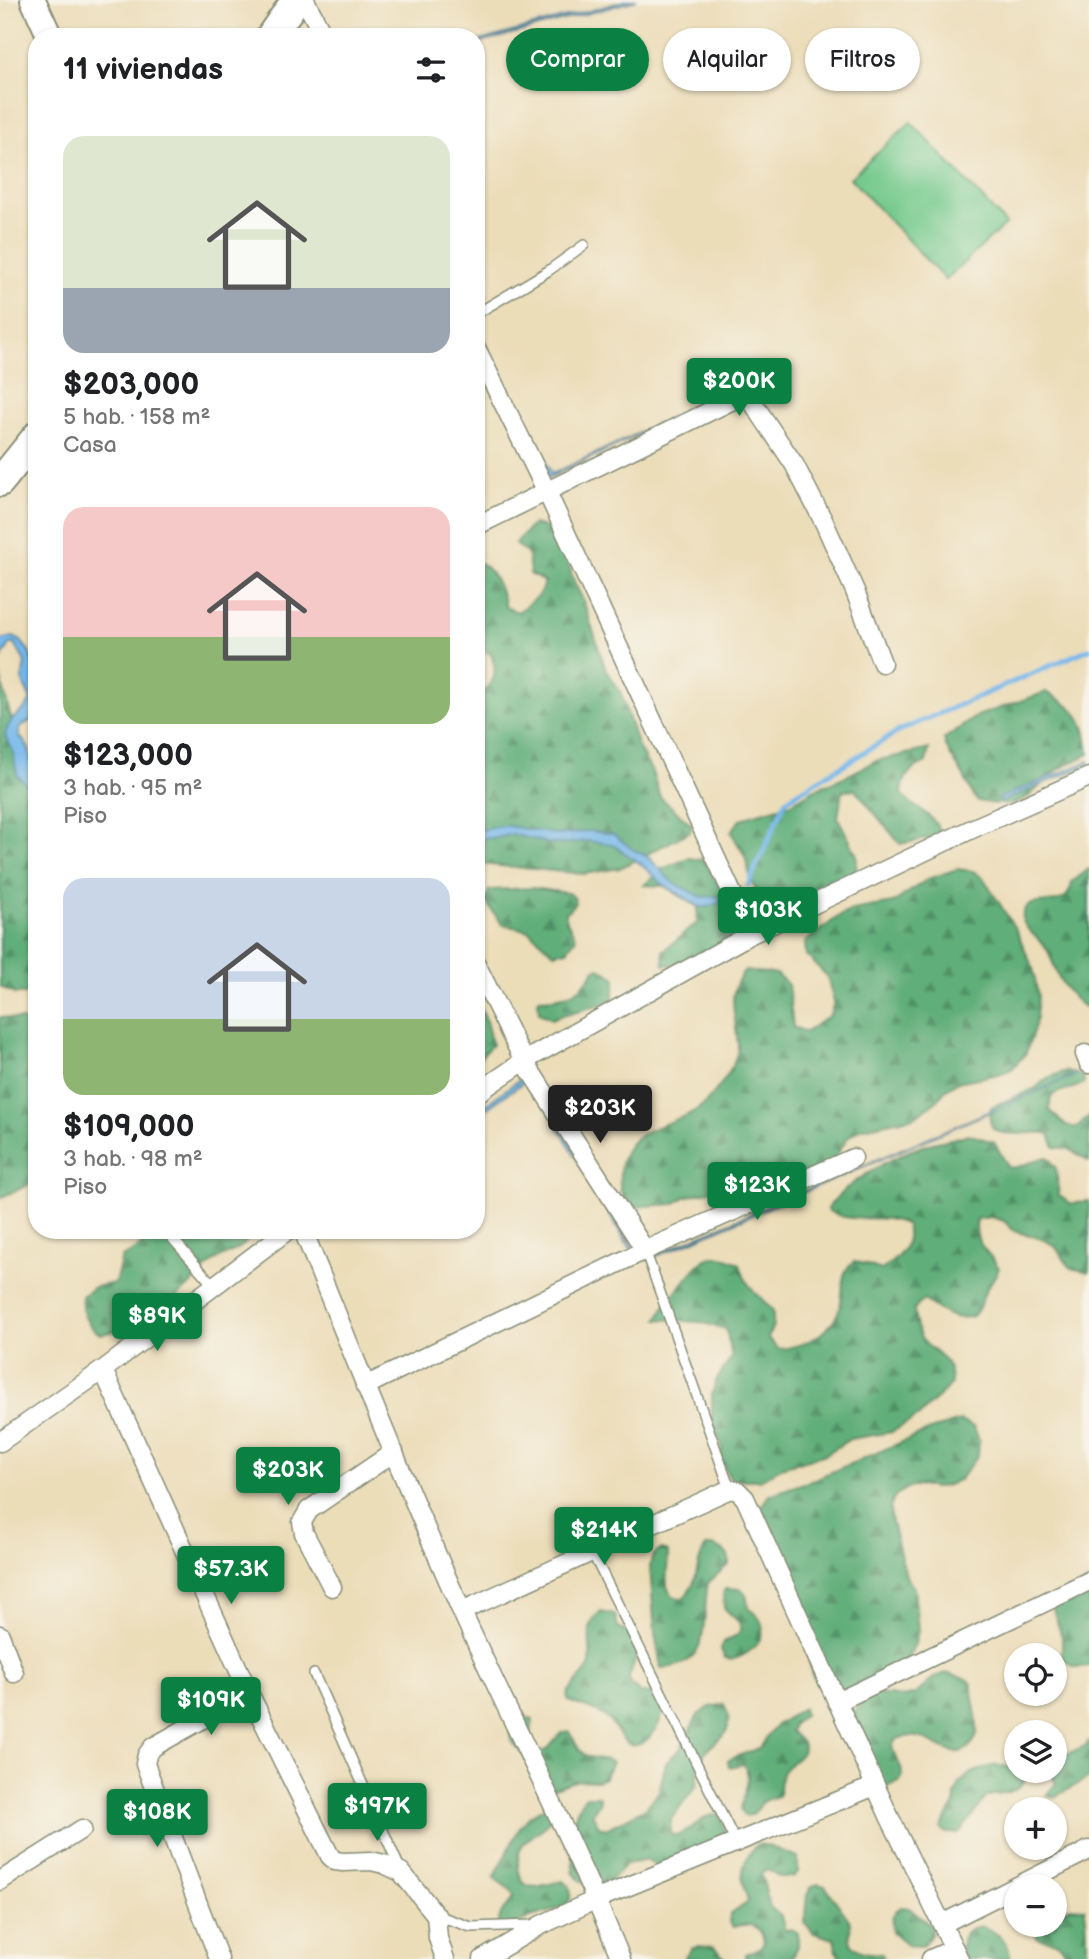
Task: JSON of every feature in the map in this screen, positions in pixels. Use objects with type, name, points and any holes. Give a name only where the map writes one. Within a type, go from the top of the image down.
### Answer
[{"type":"main road","points":[[276,28],[296,0]]},
{"type":"main road","points":[[0,482],[28,447]]},
{"type":"street","points":[[305,0],[319,28]]},
{"type":"street","points":[[38,3],[47,28]]},
{"type":"street","points":[[485,366],[546,490],[751,934]]},
{"type":"street","points":[[485,521],[743,395],[751,400],[794,464],[855,591],[882,663]]},
{"type":"street","points":[[485,1088],[524,1061],[751,934],[1089,777]]},
{"type":"street","points":[[485,982],[524,1061],[645,1250]]},
{"type":"street","points":[[365,1386],[645,1250],[853,1158]]},
{"type":"street","points":[[0,1442],[103,1370],[276,1239]]},
{"type":"street","points":[[307,1239],[365,1386],[462,1611],[597,1899],[621,1959]]},
{"type":"street","points":[[103,1370],[249,1693],[330,1856],[343,1863],[358,1861],[384,1864],[401,1872],[436,1915],[438,1938],[445,1959]]},
{"type":"street","points":[[332,1587],[304,1533],[302,1522],[309,1510],[394,1452]]},
{"type":"street","points":[[462,1611],[730,1489],[738,1490],[745,1498],[875,1786],[956,1954],[931,1959]]},
{"type":"street","points":[[837,1702],[1089,1581]]},
{"type":"street","points":[[0,1635],[14,1673]]},
{"type":"street","points":[[219,1959],[145,1764],[153,1747],[249,1693]]},
{"type":"street","points":[[483,1959],[541,1925],[597,1899],[875,1786]]},
{"type":"street","points":[[0,1881],[82,1829]]},
{"type":"street","points":[[942,1924],[1089,1850]]},
{"type":"lane","points":[[485,309],[548,271],[584,245]]},
{"type":"lane","points":[[173,1239],[214,1286]]},
{"type":"lane","points":[[645,1250],[730,1489]]},
{"type":"lane","points":[[592,1552],[736,1843]]},
{"type":"lane","points":[[314,1674],[401,1872]]},
{"type":"lane","points":[[436,1915],[471,1927],[541,1925]]},
{"type":"green space","points":[[911,122],[1006,224],[945,280],[850,178]]},
{"type":"green space","points":[[533,524],[559,531],[574,582],[583,600],[606,670],[621,693],[638,747],[652,772],[660,797],[692,825],[690,831],[684,835],[620,868],[584,874],[485,864],[485,691],[493,679],[494,667],[490,653],[485,652],[485,566],[499,586],[505,607],[518,612],[539,595],[545,582],[530,574],[528,554],[515,544]]},
{"type":"green space","points":[[0,675],[28,768],[28,994],[14,994],[0,986]]},
{"type":"green space","points":[[1046,692],[1066,704],[1078,716],[1085,731],[1089,754],[1058,769],[1018,802],[1002,804],[977,801],[949,754],[944,739],[977,716]]},
{"type":"green space","points":[[929,749],[926,762],[912,770],[906,778],[902,794],[932,819],[940,832],[928,839],[900,844],[855,789],[842,791],[838,818],[857,855],[856,868],[848,878],[800,909],[772,903],[759,895],[752,883],[745,856],[731,832],[739,821],[790,804],[875,761]]},
{"type":"green space","points":[[688,858],[703,860],[718,884],[738,904],[742,917],[726,940],[692,964],[664,965],[663,951],[697,923],[698,907],[664,886],[644,885],[662,869]]},
{"type":"green space","points":[[957,869],[973,871],[984,879],[1016,930],[1033,968],[1038,997],[1035,1026],[1026,1053],[1012,1069],[957,1082],[945,1090],[937,1101],[914,1117],[859,1129],[848,1137],[833,1161],[772,1188],[713,1190],[685,1197],[674,1204],[631,1207],[622,1195],[620,1173],[624,1155],[631,1143],[642,1134],[698,1109],[726,1078],[732,1066],[738,1047],[734,994],[735,987],[745,971],[777,974],[788,985],[793,1027],[806,1032],[830,1015],[834,1002],[827,976],[806,955],[805,942],[839,916],[852,910],[893,903],[928,879]]},
{"type":"green space","points":[[1089,869],[1089,1010],[1064,987],[1047,949],[1026,926],[1023,915],[1029,905],[1065,897],[1072,882]]},
{"type":"green space","points":[[532,888],[568,893],[574,897],[575,903],[566,913],[566,920],[576,938],[567,950],[554,953],[529,931],[502,924],[485,901],[489,890]]},
{"type":"green space","points":[[600,968],[616,978],[613,998],[552,1019],[539,1013],[538,999],[571,994],[584,985],[594,970]]},
{"type":"green space","points":[[0,1017],[28,1021],[28,1185],[0,1198]]},
{"type":"green space","points":[[485,1017],[492,1045],[485,1052]]},
{"type":"green space","points":[[1066,1071],[1083,1076],[1084,1083],[1051,1097],[1049,1110],[1065,1125],[1077,1128],[1089,1116],[1089,1162],[1069,1149],[1055,1147],[1049,1134],[1001,1133],[994,1128],[990,1120],[991,1107],[1036,1088],[1047,1078]]},
{"type":"green space","points":[[968,1134],[994,1142],[1009,1168],[1048,1157],[1056,1168],[1059,1195],[1071,1204],[1089,1201],[1089,1272],[1071,1268],[1054,1245],[1014,1231],[1004,1221],[991,1217],[977,1219],[979,1240],[999,1268],[973,1316],[958,1318],[924,1300],[914,1309],[919,1335],[945,1360],[951,1384],[919,1416],[892,1432],[850,1439],[826,1454],[785,1466],[760,1480],[731,1480],[720,1460],[722,1447],[712,1421],[712,1394],[716,1381],[732,1357],[726,1329],[700,1322],[658,1319],[666,1304],[702,1262],[708,1258],[722,1257],[740,1264],[749,1285],[773,1311],[773,1325],[768,1338],[778,1349],[799,1345],[818,1336],[833,1322],[838,1313],[844,1276],[854,1261],[882,1270],[898,1256],[907,1239],[906,1225],[896,1221],[836,1215],[827,1210],[834,1200],[857,1180],[900,1155]]},
{"type":"green space","points":[[248,1239],[241,1247],[212,1263],[172,1300],[134,1323],[100,1334],[85,1318],[82,1296],[94,1287],[115,1283],[122,1257],[139,1247],[144,1240]]},
{"type":"green space","points":[[960,1421],[974,1427],[979,1441],[978,1455],[960,1479],[934,1488],[921,1485],[907,1488],[895,1496],[890,1509],[906,1576],[914,1588],[918,1631],[915,1644],[898,1667],[861,1694],[820,1687],[812,1675],[799,1606],[759,1521],[760,1508],[769,1495],[810,1481],[933,1429]]},
{"type":"green space","points":[[713,1546],[727,1554],[729,1564],[708,1583],[702,1638],[697,1650],[690,1659],[678,1665],[661,1668],[655,1634],[650,1567],[652,1559],[661,1550],[668,1552],[668,1588],[675,1597],[683,1598],[695,1579],[702,1553],[706,1547]]},
{"type":"green space","points":[[1089,1581],[1089,1666],[1074,1667],[1067,1662],[1067,1643],[1062,1643],[1053,1609],[1056,1603]]},
{"type":"green space","points":[[726,1588],[741,1589],[746,1595],[749,1609],[758,1616],[762,1624],[760,1639],[755,1646],[730,1660],[724,1657],[721,1649],[724,1642],[737,1635],[741,1629],[739,1622],[724,1608],[723,1594]]},
{"type":"green space","points":[[601,1612],[615,1615],[618,1628],[631,1633],[639,1651],[629,1677],[630,1683],[640,1693],[655,1694],[664,1705],[654,1732],[637,1745],[624,1741],[605,1716],[569,1701],[567,1695],[590,1664],[590,1629],[595,1617]]},
{"type":"green space","points":[[946,1673],[966,1679],[972,1684],[977,1728],[975,1740],[968,1748],[957,1752],[922,1738],[895,1740],[892,1746],[902,1771],[901,1780],[888,1787],[882,1786],[861,1752],[847,1746],[844,1730],[847,1721],[858,1707],[873,1696],[910,1696],[937,1676]]},
{"type":"green space","points":[[724,1704],[729,1717],[727,1732],[706,1751],[699,1764],[697,1785],[671,1819],[670,1833],[676,1836],[682,1834],[707,1816],[719,1814],[725,1829],[721,1842],[659,1868],[647,1860],[626,1864],[601,1890],[581,1881],[573,1871],[574,1822],[580,1803],[586,1796],[600,1796],[600,1802],[592,1814],[599,1826],[606,1829],[646,1808],[659,1791],[666,1763],[681,1748],[698,1715],[710,1707]]},
{"type":"green space","points":[[803,1708],[804,1715],[793,1724],[791,1731],[802,1743],[802,1752],[784,1770],[778,1796],[764,1802],[753,1814],[744,1816],[741,1809],[748,1774],[743,1764],[729,1767],[728,1760],[761,1747],[778,1724]]},
{"type":"green space","points":[[527,1718],[533,1720],[530,1733],[533,1748],[540,1752],[547,1750],[561,1733],[568,1731],[579,1750],[586,1755],[612,1762],[604,1778],[598,1781],[578,1780],[551,1789],[511,1740],[511,1732],[520,1721]]},
{"type":"green space","points":[[1089,1741],[1089,1778],[1055,1797],[1046,1795],[1056,1783],[1067,1783],[1067,1754],[1085,1746]]},
{"type":"green space","points":[[991,1766],[1004,1766],[1004,1783],[1023,1783],[1018,1789],[986,1798],[959,1833],[945,1833],[941,1828],[955,1803],[960,1783],[971,1773]]},
{"type":"green space","points":[[543,1808],[550,1810],[552,1816],[546,1825],[521,1847],[518,1861],[520,1875],[523,1882],[533,1887],[563,1881],[569,1885],[569,1901],[558,1909],[528,1918],[511,1929],[504,1929],[499,1927],[500,1918],[514,1897],[512,1891],[494,1878],[520,1827],[530,1816]]},
{"type":"green space","points":[[758,1844],[798,1857],[798,1872],[793,1877],[780,1877],[767,1869],[761,1873],[770,1907],[781,1916],[785,1930],[792,1929],[798,1933],[798,1946],[792,1959],[745,1959],[746,1954],[764,1943],[761,1932],[754,1926],[733,1927],[729,1922],[730,1915],[748,1902],[743,1885],[744,1868]]},
{"type":"green space","points":[[817,1884],[825,1886],[849,1920],[852,1944],[863,1951],[882,1954],[884,1959],[841,1959],[834,1939],[814,1933],[805,1923],[808,1895],[811,1888]]},
{"type":"green space","points":[[901,1907],[909,1908],[931,1926],[931,1935],[922,1946],[908,1945],[892,1932],[892,1918]]},
{"type":"green space","points":[[1084,1908],[1086,1959],[1064,1959],[1061,1945],[1037,1937],[1067,1937],[1067,1909]]},
{"type":"green space","points":[[982,1926],[1006,1942],[1010,1959],[962,1959],[963,1936],[970,1929]]},
{"type":"green space","points":[[692,1948],[714,1948],[726,1959],[684,1959]]},
{"type":"water","points":[[628,0],[637,0],[535,28],[527,28]]},
{"type":"water","points":[[506,34],[506,36],[485,40]]},
{"type":"water","points":[[485,344],[552,474],[737,387],[549,478]]},
{"type":"water","points":[[13,637],[20,640],[28,650],[28,693],[22,680],[25,662],[15,644],[10,644],[0,661],[0,640]]},
{"type":"water","points":[[28,706],[28,722],[20,727],[19,736],[28,748],[28,786],[17,775],[13,751],[5,736],[10,722]]},
{"type":"water","points":[[1089,761],[1089,764],[1000,802],[999,798]]},
{"type":"water","points":[[509,826],[560,835],[588,831],[613,834],[632,849],[648,857],[673,883],[702,897],[719,896],[722,902],[700,907],[661,883],[642,865],[612,844],[588,841],[547,843],[512,834],[485,838],[485,830]]},
{"type":"water","points":[[1077,1074],[648,1260],[639,1256],[626,1243],[531,1080],[528,1079],[485,1110],[485,1105],[524,1076],[534,1079],[628,1241],[647,1258]]},
{"type":"waterway","points":[[748,885],[786,800],[899,731],[1089,649]]}]
